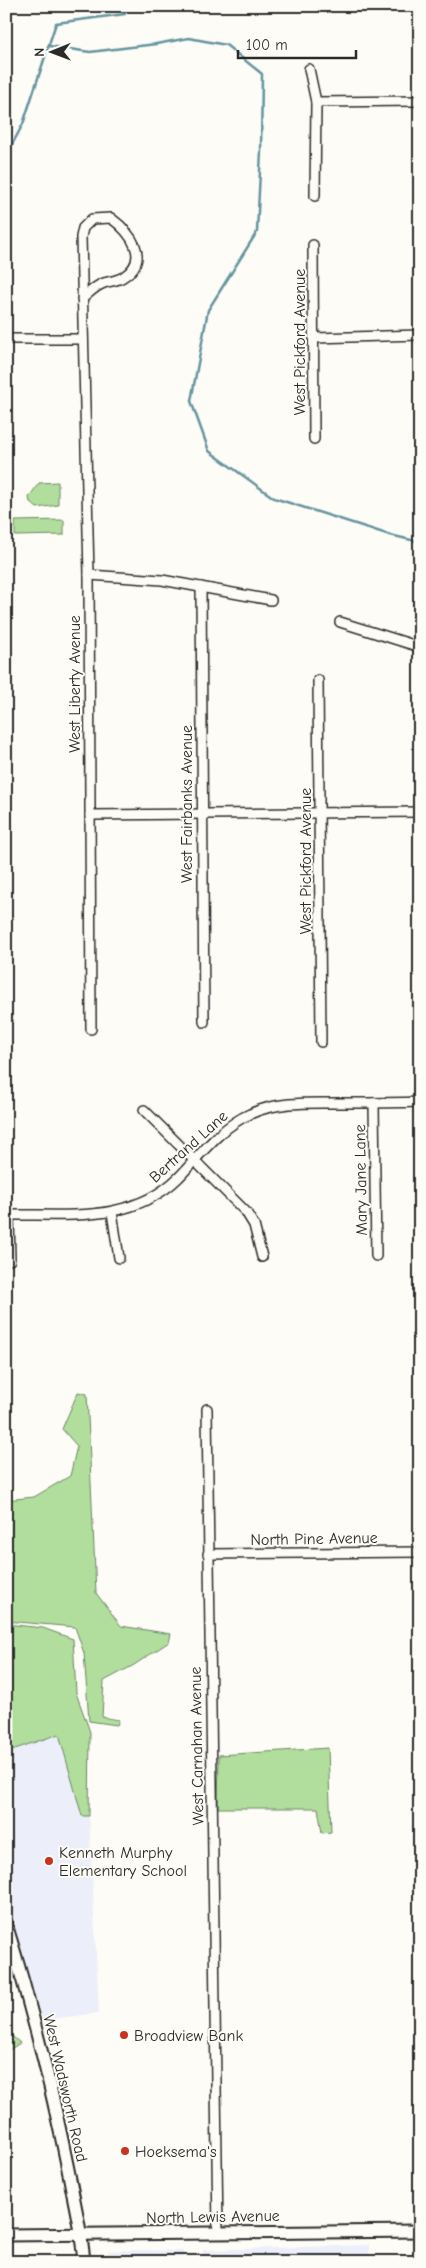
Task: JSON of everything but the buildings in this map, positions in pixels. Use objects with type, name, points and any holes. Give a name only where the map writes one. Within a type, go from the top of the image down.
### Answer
[{"type":"main road","name":"West Wadsworth Road","points":[[6,1924],[28,1994],[51,2088],[82,2234],[84,2262]]},
{"type":"main road","name":"North Lewis Avenue","points":[[6,2234],[420,2231]]},
{"type":"street","points":[[309,68],[316,102],[315,196]]},
{"type":"street","points":[[316,102],[420,101]]},
{"type":"street","name":"West Liberty Avenue","points":[[82,299],[95,288],[122,277],[130,270],[136,258],[135,241],[119,223],[105,216],[87,222],[80,237],[88,575],[90,1029]]},
{"type":"street","name":"West Pickford Avenue","points":[[313,245],[314,439]]},
{"type":"street","points":[[314,338],[420,335]]},
{"type":"street","points":[[6,338],[83,339]]},
{"type":"street","points":[[88,575],[162,580],[271,600]]},
{"type":"street","name":"West Fairbanks Avenue","points":[[201,587],[201,814],[204,1022]]},
{"type":"street","points":[[340,622],[420,647]]},
{"type":"street","name":"West Pickford Avenue","points":[[318,680],[321,1042]]},
{"type":"street","points":[[90,815],[420,812]]},
{"type":"street","name":"Bertrand Lane","points":[[7,1215],[112,1212],[143,1203],[177,1179],[236,1122],[267,1108],[292,1103],[420,1102]]},
{"type":"street","name":"Mary Jane Lane","points":[[374,1103],[376,1256]]},
{"type":"street","points":[[144,1110],[246,1212],[254,1225],[262,1257]]},
{"type":"street","points":[[112,1212],[119,1258]]},
{"type":"street","points":[[7,1215],[10,1260]]},
{"type":"street","name":"West Carnahan Avenue","points":[[207,1409],[218,2232]]},
{"type":"street","name":"North Pine Avenue","points":[[208,1554],[420,1552]]},
{"type":"shaded area","name":"Kenneth Murphy Elementary School","points":[[59,1734],[82,1815],[89,1816],[99,2013],[43,2020],[6,1905],[6,1752]]},
{"type":"shaded area","points":[[369,2245],[370,2262],[203,2262],[203,2250]]},
{"type":"shaded area","points":[[109,2251],[183,2251],[183,2262],[104,2262],[103,2259]]},
{"type":"green space","points":[[58,482],[58,505],[37,508],[30,502],[29,497],[39,483]]},
{"type":"green space","points":[[64,520],[64,535],[15,536],[15,521]]},
{"type":"green space","points":[[78,1392],[87,1394],[96,1593],[121,1626],[171,1634],[169,1642],[134,1665],[104,1681],[102,1717],[119,1720],[117,1725],[89,1721],[84,1653],[75,1627],[6,1621],[6,1500],[34,1497],[70,1476],[77,1446],[62,1429]]},
{"type":"green space","points":[[6,1624],[43,1628],[73,1639],[76,1693],[90,1732],[89,1816],[82,1816],[59,1734],[6,1752]]},
{"type":"green space","points":[[328,1748],[331,1832],[322,1833],[318,1808],[218,1808],[219,1755]]},
{"type":"green space","points":[[12,2036],[20,2043],[6,2052],[6,2038]]},
{"type":"waterway","points":[[6,156],[23,124],[56,23],[125,14],[122,6]]},
{"type":"waterway","points":[[49,46],[90,52],[189,38],[226,45],[262,74],[257,232],[208,310],[191,401],[209,451],[274,498],[390,535],[420,542]]},
{"type":"place","name":"Kenneth Murphy Elementary School","points":[[49,1861]]},
{"type":"place","name":"Broadview Bank","points":[[124,2035]]},
{"type":"place","name":"Hoeksema's","points":[[125,2151]]}]
